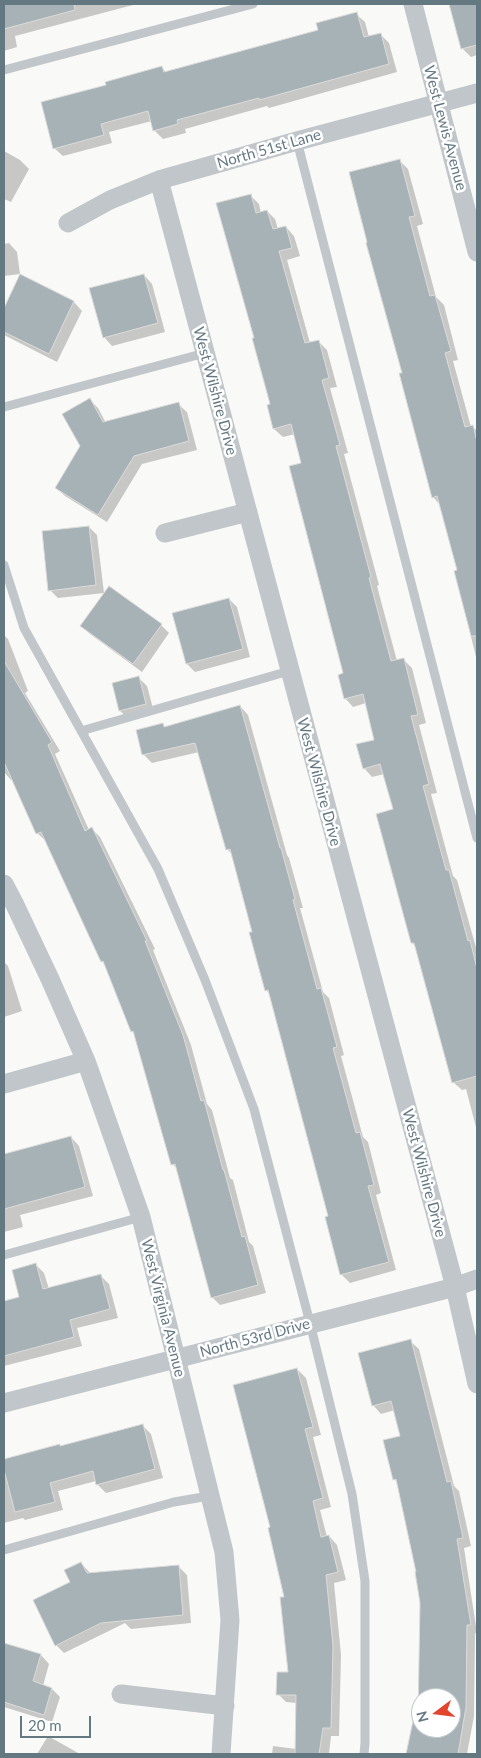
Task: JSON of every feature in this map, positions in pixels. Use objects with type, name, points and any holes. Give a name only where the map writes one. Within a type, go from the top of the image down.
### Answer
[{"type":"street","name":"West Lewis Avenue","points":[[413,4],[477,252]]},
{"type":"street","name":"North 51st Lane","points":[[68,223],[110,200],[159,180],[477,93]]},
{"type":"street","name":"West Wilshire Drive","points":[[159,180],[455,1287],[477,1384]]},
{"type":"street","points":[[165,533],[248,512]]},
{"type":"street","name":"West Virginia Avenue","points":[[4,884],[9,906],[86,1060],[141,1217],[224,1552],[230,1620],[222,1754]]},
{"type":"street","points":[[4,1084],[86,1060]]},
{"type":"street","name":"North 53rd Drive","points":[[4,1404],[310,1323],[455,1287],[477,1279]]},
{"type":"street","points":[[122,1694],[225,1706]]},
{"type":"lane","points":[[4,70],[253,4]]},
{"type":"lane","points":[[297,141],[477,838]]},
{"type":"lane","points":[[4,407],[205,354]]},
{"type":"lane","points":[[4,565],[24,628],[158,869],[205,980],[254,1108],[352,1494],[365,1580],[364,1754]]},
{"type":"lane","points":[[81,730],[289,671]]},
{"type":"lane","points":[[4,1255],[141,1217]]},
{"type":"lane","points":[[4,1550],[174,1502],[209,1496]]},
{"type":"building","points":[[4,4],[74,4],[75,10],[4,29]]},
{"type":"building","points":[[449,4],[477,4],[477,45],[461,49]]},
{"type":"building","points":[[357,12],[364,37],[381,33],[389,64],[259,100],[259,98],[177,120],[178,124],[153,131],[148,111],[101,124],[104,135],[53,149],[41,102],[106,85],[105,82],[162,66],[164,72],[318,30],[316,23]]},
{"type":"building","points":[[400,159],[415,216],[409,217],[430,296],[435,295],[451,351],[445,353],[465,427],[473,425],[477,442],[477,636],[471,636],[454,571],[457,570],[437,496],[432,498],[399,373],[402,373],[366,243],[349,172]]},
{"type":"building","points":[[251,194],[256,213],[267,210],[273,229],[286,226],[292,248],[279,251],[305,343],[319,340],[329,378],[322,380],[340,445],[336,446],[371,577],[369,578],[391,661],[404,658],[418,715],[411,716],[429,784],[423,786],[446,870],[449,870],[477,969],[477,1076],[452,1083],[376,814],[393,809],[380,764],[363,769],[356,744],[374,740],[363,694],[344,699],[338,675],[343,673],[289,466],[301,463],[291,424],[273,429],[267,405],[270,404],[252,338],[254,338],[216,203]]},
{"type":"building","points":[[20,274],[74,301],[49,354],[4,332],[4,308]]},
{"type":"building","points":[[144,274],[158,323],[103,338],[89,288]]},
{"type":"building","points":[[90,398],[103,422],[179,402],[189,441],[134,456],[98,515],[55,488],[80,446],[62,414]]},
{"type":"building","points":[[89,526],[96,585],[48,591],[42,531]]},
{"type":"building","points":[[109,586],[162,624],[133,664],[80,626]]},
{"type":"building","points":[[229,598],[243,649],[186,664],[172,613]]},
{"type":"building","points":[[4,661],[52,742],[48,745],[85,831],[92,827],[147,941],[145,941],[183,1035],[201,1101],[204,1100],[242,1237],[245,1236],[258,1285],[211,1298],[175,1164],[171,1165],[133,1031],[131,1032],[103,961],[101,962],[41,832],[36,834],[4,762]]},
{"type":"building","points":[[139,676],[146,704],[119,711],[112,683]]},
{"type":"building","points":[[240,705],[295,899],[293,900],[317,989],[321,988],[337,1047],[333,1048],[356,1133],[360,1132],[374,1185],[368,1186],[389,1262],[340,1275],[325,1217],[328,1216],[268,990],[265,991],[249,932],[252,932],[230,849],[226,850],[195,743],[142,755],[136,730],[163,723],[164,727]]},
{"type":"building","points":[[71,1136],[85,1187],[4,1209],[4,1154]]},
{"type":"building","points":[[36,1263],[43,1289],[101,1274],[110,1309],[70,1320],[74,1337],[4,1356],[4,1301],[19,1297],[12,1270]]},
{"type":"building","points":[[411,1339],[447,1482],[451,1481],[463,1538],[457,1539],[471,1625],[467,1625],[466,1707],[461,1736],[461,1688],[418,1688],[420,1603],[416,1572],[396,1479],[393,1480],[383,1440],[400,1436],[391,1401],[372,1406],[358,1353]]},
{"type":"building","points":[[297,1368],[313,1427],[305,1429],[323,1498],[313,1501],[321,1537],[329,1535],[338,1572],[326,1575],[333,1646],[331,1728],[323,1728],[319,1754],[295,1754],[296,1695],[276,1695],[277,1672],[288,1672],[280,1597],[284,1597],[268,1528],[270,1527],[233,1385]]},
{"type":"building","points":[[143,1424],[155,1469],[96,1485],[93,1471],[50,1483],[55,1502],[15,1512],[4,1470],[4,1459]]},
{"type":"building","points":[[81,1562],[87,1573],[179,1565],[183,1615],[101,1623],[55,1646],[33,1600],[70,1582],[64,1570]]},
{"type":"building","points":[[4,1643],[41,1654],[33,1681],[52,1688],[44,1715],[4,1702]]},
{"type":"building","points":[[411,1730],[411,1738],[461,1738],[458,1754],[406,1754]]}]
